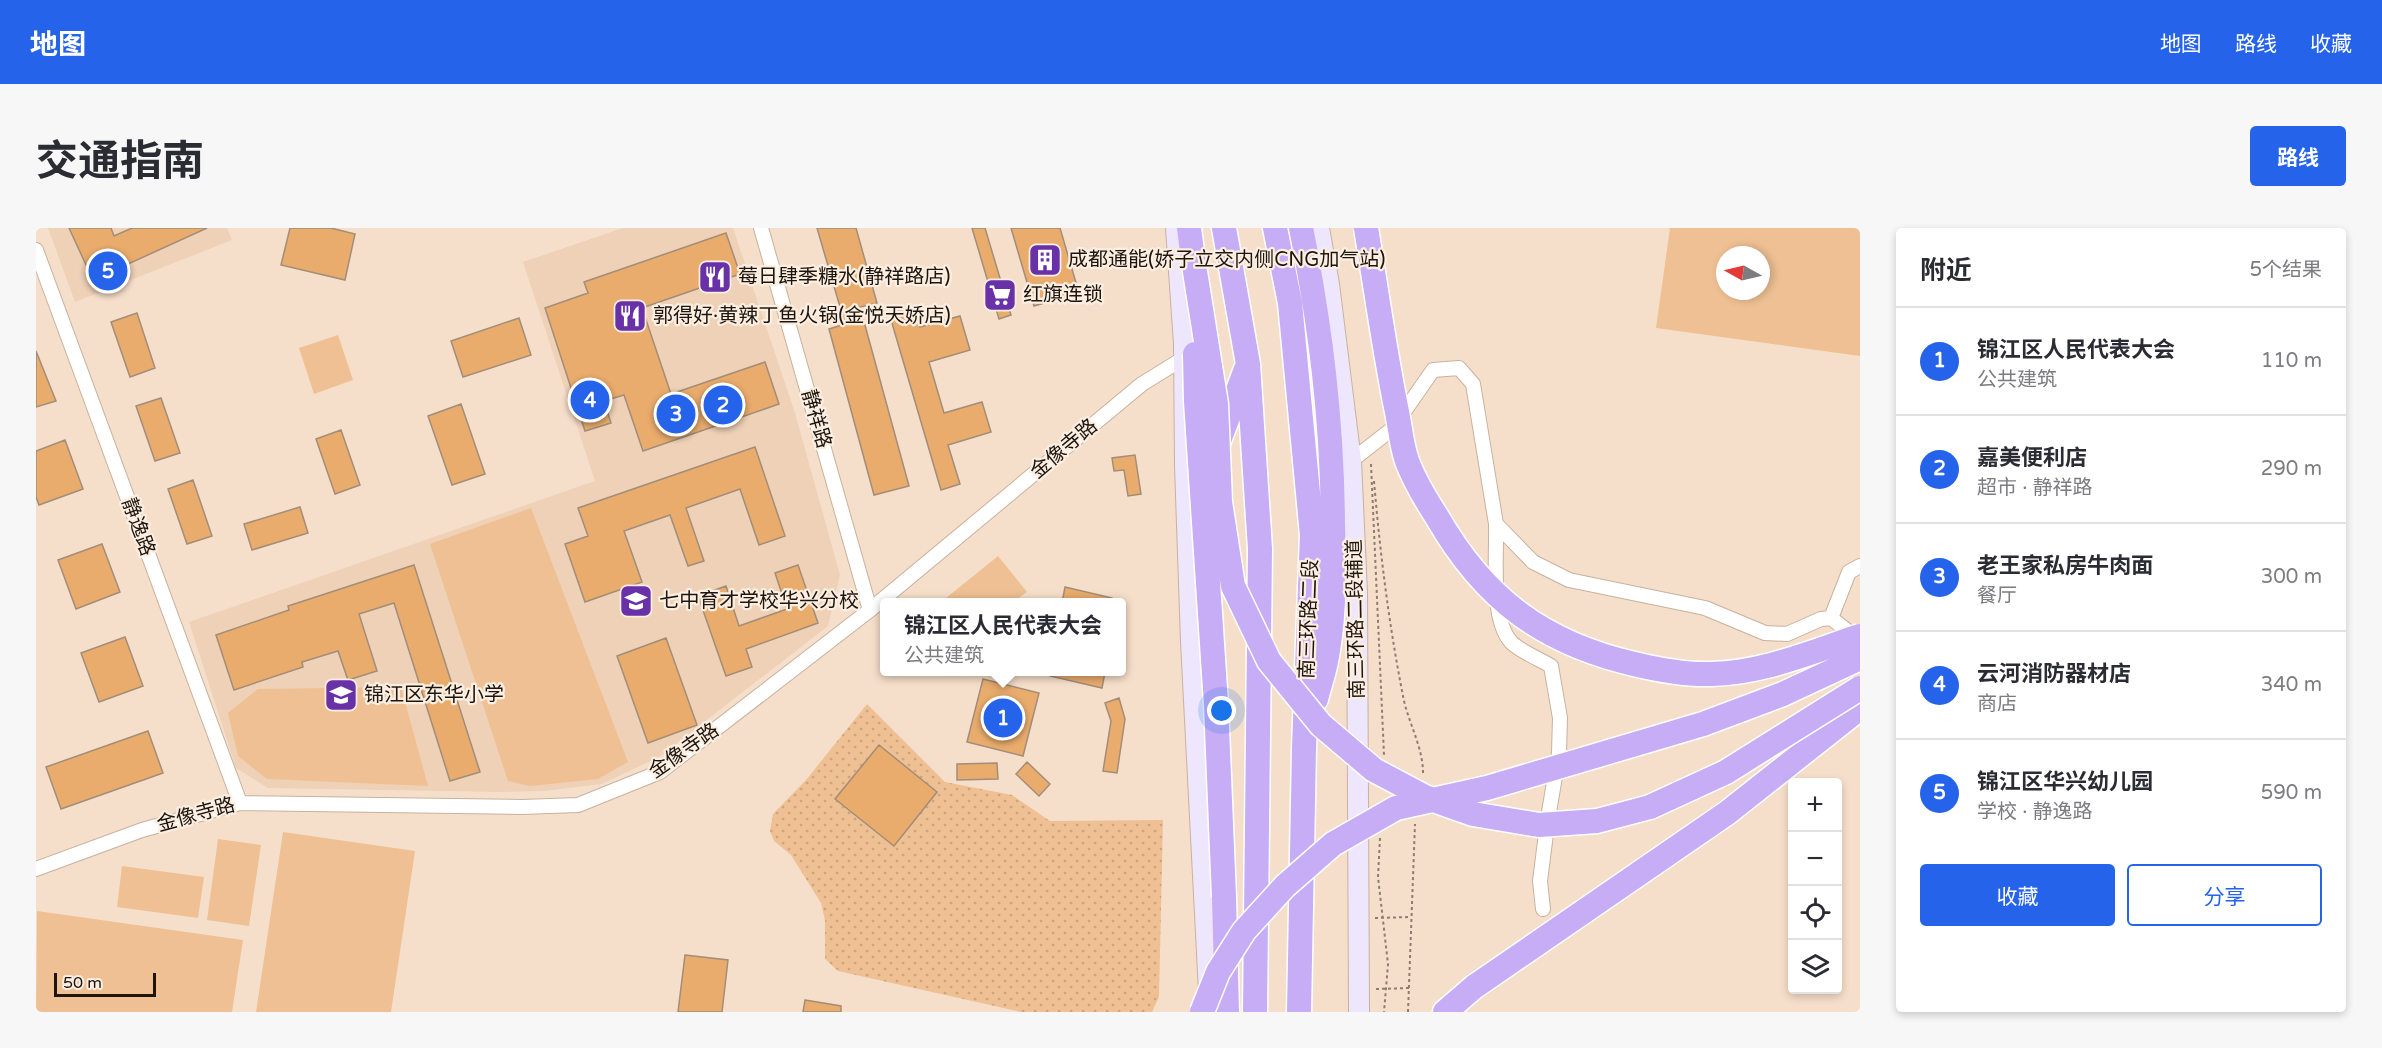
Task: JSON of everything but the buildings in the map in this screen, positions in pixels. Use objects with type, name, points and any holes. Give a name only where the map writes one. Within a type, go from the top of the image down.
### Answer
[{"type":"highway","points":[[1189,228],[1216,404],[1220,502],[1233,586],[1269,661],[1321,725],[1374,770],[1425,797],[1473,814],[1539,825],[1597,821],[1650,807],[1726,772],[1860,688]]},
{"type":"highway","points":[[1224,228],[1248,364],[1260,549],[1255,1012]]},
{"type":"highway","name":"南三环路二段","points":[[1275,228],[1290,303],[1311,535],[1299,1012]]},
{"type":"highway","points":[[1301,228],[1342,459],[1328,651],[1304,748]]},
{"type":"highway","points":[[1366,228],[1391,382],[1407,460],[1448,538],[1469,566],[1504,602],[1542,629],[1577,648],[1610,659],[1655,669],[1710,675],[1761,669],[1860,636]]},
{"type":"highway","points":[[1193,259],[1196,401],[1216,704],[1224,897],[1210,1011]]},
{"type":"highway","points":[[1205,475],[1248,364]]},
{"type":"highway","points":[[1210,1011],[1218,972],[1244,931],[1285,886],[1333,844],[1396,808],[1487,788],[1703,724],[1783,694],[1860,658]]},
{"type":"highway","points":[[1445,1012],[1474,987],[1727,813],[1860,708]]},
{"type":"main road","points":[[1177,228],[1184,358],[1185,478],[1194,700],[1210,1011]]},
{"type":"main road","points":[[1177,228],[1203,367],[1204,590],[1194,700]]},
{"type":"main road","name":"南三环路二段辅道","points":[[1319,228],[1329,284],[1342,459],[1357,592],[1359,1012]]},
{"type":"street","name":"静祥路","points":[[761,228],[870,610]]},
{"type":"street","name":"静逸路","points":[[36,250],[240,803]]},
{"type":"street","name":"金像寺路","points":[[884,598],[1142,384],[1184,358]]},
{"type":"street","points":[[1342,459],[1371,446],[1392,429],[1433,370],[1459,368],[1473,384],[1496,524],[1497,594],[1501,624],[1511,643],[1551,666],[1560,718],[1559,753],[1540,882],[1543,909]]},
{"type":"street","points":[[1496,524],[1533,562],[1569,580],[1705,608],[1765,633],[1787,634],[1821,619],[1831,618],[1860,641]]},
{"type":"street","points":[[1831,618],[1849,572],[1860,566]]},
{"type":"street","name":"金像寺路","points":[[36,869],[142,830],[240,803],[522,807],[578,805],[660,772],[880,602]]},
{"type":"path","points":[[1371,446],[1384,760]]},
{"type":"path","points":[[1371,446],[1380,553],[1403,699],[1424,761],[1423,780]]},
{"type":"path","points":[[1408,1012],[1412,848],[1415,822]]},
{"type":"path","points":[[1381,830],[1378,877],[1388,964],[1384,1012]]},
{"type":"path","points":[[1382,918],[1411,917]]},
{"type":"path","points":[[1386,989],[1410,988]]},
{"type":"shaded area","points":[[48,228],[227,228],[232,240],[75,302]]},
{"type":"shaded area","points":[[623,228],[733,228],[795,413],[840,575],[828,626],[659,757],[602,784],[544,791],[501,792],[268,788],[236,768],[189,622],[595,481],[523,262]]},
{"type":"shaded area","points":[[1670,228],[1860,228],[1860,356],[1656,328]]},
{"type":"shaded area","points":[[338,335],[353,380],[314,394],[299,348]]},
{"type":"shaded area","points":[[531,508],[628,762],[598,779],[530,786],[508,781],[430,544]]},
{"type":"shaded area","points":[[998,556],[1027,592],[1019,598],[946,598]]},
{"type":"shaded area","points":[[401,687],[428,786],[267,779],[238,756],[228,713],[258,689]]},
{"type":"shaded area","points":[[867,704],[945,782],[1012,795],[1050,821],[1163,820],[1159,997],[1152,1012],[1021,1012],[838,971],[825,959],[825,920],[821,903],[791,855],[774,841],[770,831],[773,814],[806,780]]},
{"type":"shaded area","points":[[283,832],[415,851],[391,1012],[256,1012]]},
{"type":"shaded area","points":[[218,839],[261,845],[249,926],[207,920]]},
{"type":"shaded area","points":[[122,866],[204,877],[198,918],[117,907]]},
{"type":"shaded area","points":[[37,911],[243,940],[232,1012],[36,1012]]},
{"type":"place","name":"成都通能(娇子立交内侧CNG加气站)","points":[[1045,260]]},
{"type":"place","name":"锦江区华兴幼儿园","points":[[108,271]]},
{"type":"place","name":"莓日肆季糖水(静祥路店)","points":[[715,277]]},
{"type":"place","name":"红旗连锁","points":[[1000,295]]},
{"type":"place","name":"郭得好·黄辣丁鱼火锅(金悦天娇店)","points":[[630,316]]},
{"type":"place","name":"云河消防器材店","points":[[590,400]]},
{"type":"place","name":"嘉美便利店","points":[[723,405]]},
{"type":"place","name":"老王家私房牛肉面","points":[[676,414]]},
{"type":"place","name":"七中育才学校华兴分校","points":[[636,601]]},
{"type":"place","name":"锦江区东华小学","points":[[341,695]]},
{"type":"place","name":"锦江区人民代表大会","points":[[1003,718]]}]
